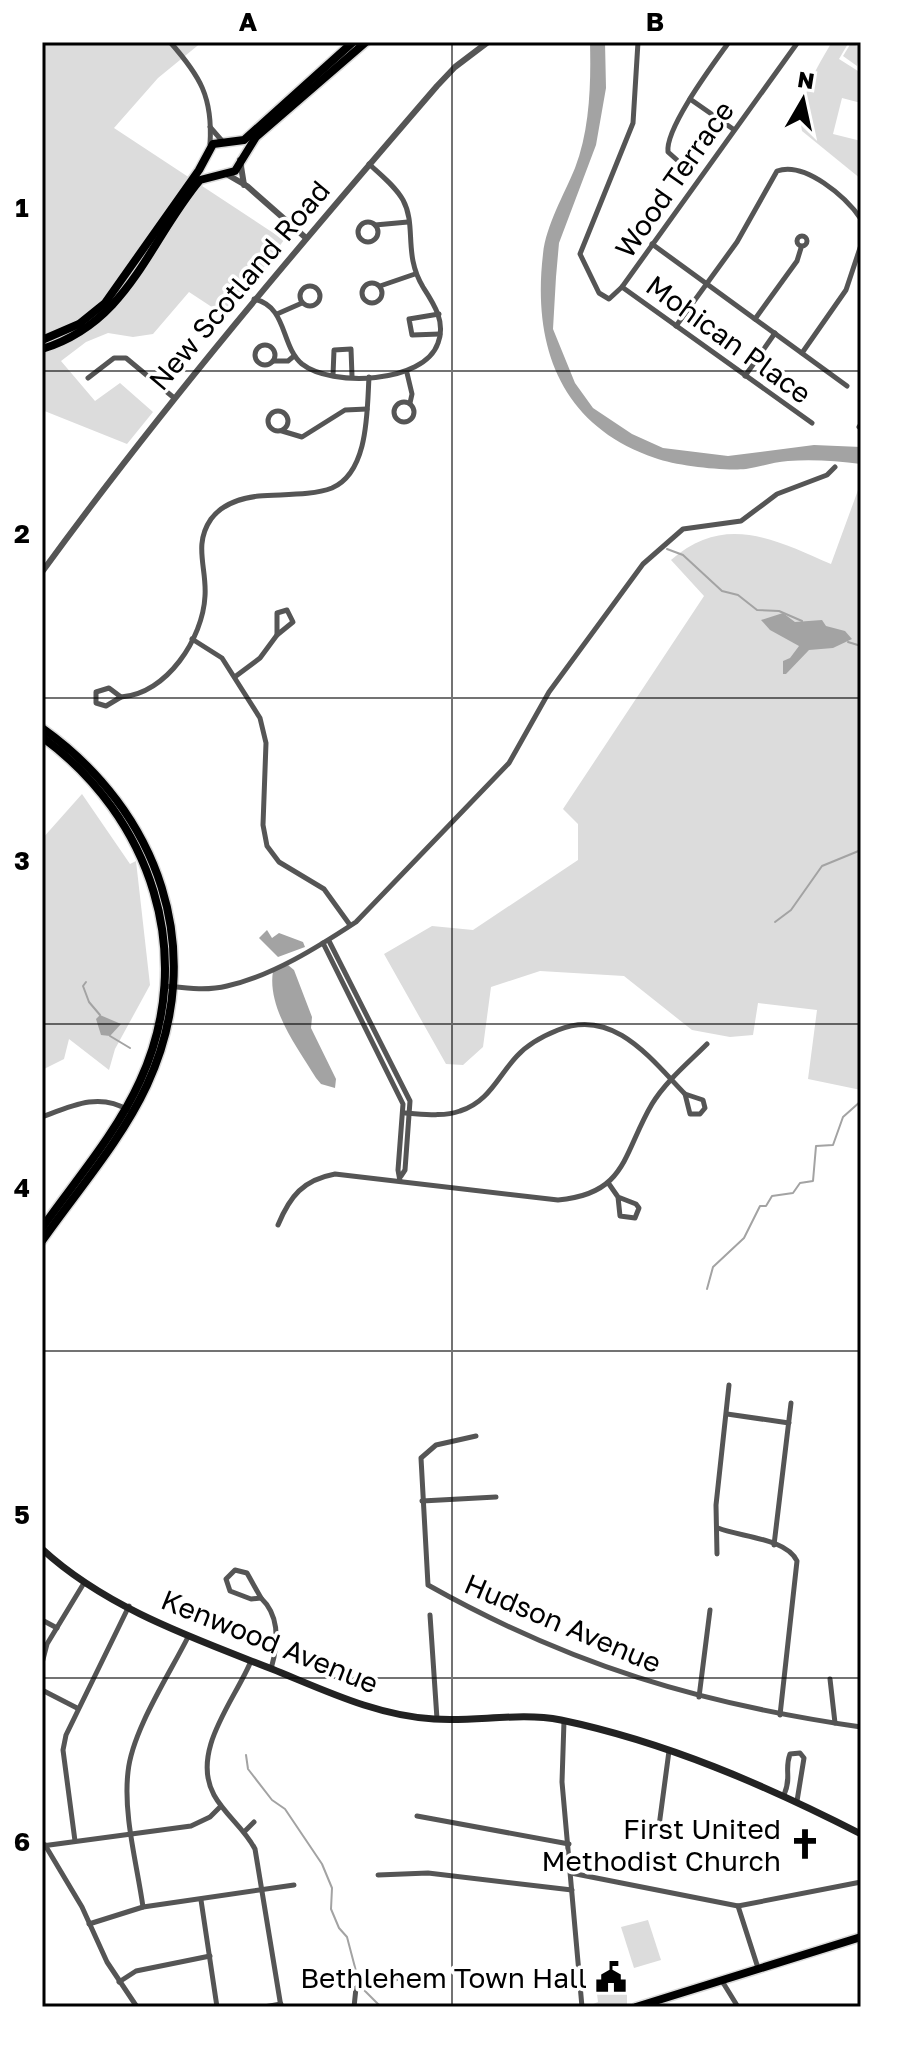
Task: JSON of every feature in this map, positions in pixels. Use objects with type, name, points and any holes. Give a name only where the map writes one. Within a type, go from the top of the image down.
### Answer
[{"type":"main road","points":[[42,340],[79,324],[112,295],[210,148],[247,138],[353,42]]},
{"type":"main road","points":[[42,349],[74,337],[111,309],[197,185],[205,178],[235,171],[260,134],[366,42]]},
{"type":"main road","points":[[226,142],[238,151],[240,160]]},
{"type":"main road","points":[[206,158],[209,169],[218,175]]},
{"type":"main road","points":[[42,728],[102,779],[142,837],[156,868],[168,912],[169,986],[158,1057],[129,1110],[42,1241]]},
{"type":"main road","points":[[42,737],[96,784],[140,850],[160,914],[169,986]]},
{"type":"main road","points":[[42,1228],[129,1110]]},
{"type":"main road","name":"Kenwood Avenue","points":[[42,1549],[84,1583],[188,1637],[380,1710],[437,1719],[527,1717],[564,1721],[669,1751],[784,1795],[861,1834]]},
{"type":"main road","points":[[636,2007],[861,1937]]},
{"type":"street","points":[[170,42],[198,74],[205,90],[210,148]]},
{"type":"street","name":"New Scotland Road","points":[[42,572],[173,397],[254,299],[455,67],[488,42]]},
{"type":"street","name":"Wood Terrace","points":[[638,42],[633,123],[580,254],[599,293],[609,299],[622,287],[798,42]]},
{"type":"street","points":[[677,160],[667,147],[690,99],[729,42]]},
{"type":"street","points":[[690,99],[733,129]]},
{"type":"street","points":[[209,126],[226,142]]},
{"type":"street","points":[[240,160],[244,185]]},
{"type":"street","points":[[254,299],[267,304],[277,314],[294,356],[311,370],[369,377],[407,373],[430,359],[440,334],[439,314],[410,260],[408,222],[403,200],[369,164]]},
{"type":"street","points":[[676,326],[737,242],[777,171],[797,168],[808,173],[861,219]]},
{"type":"street","points":[[228,175],[306,238]]},
{"type":"street","points":[[375,225],[408,222]]},
{"type":"street","points":[[652,244],[847,386]]},
{"type":"street","points":[[802,353],[846,290],[861,245]]},
{"type":"street","points":[[755,319],[797,261],[801,248]]},
{"type":"street","points":[[380,286],[415,274]]},
{"type":"street","name":"Mohican Place","points":[[622,287],[812,423]]},
{"type":"street","points":[[264,288],[267,304]]},
{"type":"street","points":[[304,288],[317,289],[320,294],[317,303],[308,306],[302,303],[299,297],[304,288]]},
{"type":"street","points":[[277,314],[302,303]]},
{"type":"street","points":[[439,314],[409,319],[409,327],[412,335],[440,334]]},
{"type":"street","points":[[745,376],[775,333]]},
{"type":"street","points":[[273,361],[276,355],[270,346],[257,348],[255,357],[258,363],[268,365],[273,361],[288,361],[294,356]]},
{"type":"street","points":[[333,375],[334,350],[344,347],[351,349],[353,355],[352,376]]},
{"type":"street","points":[[88,378],[114,358],[126,358],[173,397]]},
{"type":"street","points":[[407,373],[412,394],[410,403],[414,409],[412,418],[407,422],[398,420],[394,414],[397,404],[410,403]]},
{"type":"street","points":[[121,697],[103,688],[96,692],[94,699],[106,706],[121,697],[141,692],[162,679],[192,639],[205,597],[201,543],[213,516],[224,507],[247,498],[324,490],[341,482],[356,460],[367,409],[369,377]]},
{"type":"street","points":[[282,431],[286,427],[287,417],[283,412],[273,412],[267,420],[269,427],[282,431],[302,437],[345,410],[367,409]]},
{"type":"street","points":[[169,986],[213,988],[234,984],[326,942],[350,925],[509,763],[549,692],[586,638],[631,578],[661,547],[683,529],[741,521],[777,494],[827,475],[835,467]]},
{"type":"street","points":[[236,676],[260,658],[277,635],[293,622],[287,610],[277,613],[277,635]]},
{"type":"street","points":[[192,639],[212,649],[236,676],[260,718],[266,743],[263,825],[267,846],[279,862],[324,889],[350,925]]},
{"type":"street","points":[[326,942],[377,1042],[408,1113],[405,1170],[400,1178]]},
{"type":"street","points":[[408,1113],[460,1111],[479,1102],[517,1056],[531,1045],[546,1034],[581,1024],[606,1027],[626,1037],[685,1094],[703,1100],[705,1108],[700,1114],[690,1114],[685,1094]]},
{"type":"street","points":[[278,1225],[293,1195],[321,1177],[349,1174],[558,1200],[579,1198],[609,1184],[620,1172],[646,1116],[671,1080],[707,1044]]},
{"type":"street","points":[[42,1117],[94,1100],[113,1102],[129,1110]]},
{"type":"street","points":[[609,1184],[618,1197],[620,1216],[635,1218],[639,1208],[636,1204],[618,1197]]},
{"type":"street","points":[[717,1554],[716,1505],[729,1385]]},
{"type":"street","points":[[774,1545],[791,1403]]},
{"type":"street","points":[[727,1414],[789,1423]]},
{"type":"street","points":[[476,1436],[448,1441],[424,1452],[420,1465],[422,1501],[496,1497]]},
{"type":"street","name":"Hudson Avenue","points":[[422,1501],[427,1581],[437,1590],[587,1661],[699,1697],[780,1715],[861,1727]]},
{"type":"street","points":[[718,1528],[774,1545],[794,1555],[798,1565],[780,1715]]},
{"type":"street","points":[[261,1598],[251,1599],[230,1591],[228,1574],[242,1570],[247,1573],[271,1611],[277,1639],[271,1669]]},
{"type":"street","points":[[42,1663],[57,1628],[84,1583]]},
{"type":"street","points":[[75,1841],[63,1750],[77,1708],[129,1606]]},
{"type":"street","points":[[699,1697],[710,1610]]},
{"type":"street","points":[[430,1615],[437,1719]]},
{"type":"street","points":[[42,1620],[57,1628]]},
{"type":"street","points":[[143,1907],[128,1801],[130,1758],[188,1637]]},
{"type":"street","points":[[251,1661],[210,1747],[208,1775],[221,1806],[245,1831],[255,1849],[281,2006],[264,2007]]},
{"type":"street","points":[[830,1679],[835,1723]]},
{"type":"street","points":[[42,1690],[77,1708]]},
{"type":"street","points":[[564,1721],[561,1768],[582,2007]]},
{"type":"street","points":[[659,1826],[669,1751]]},
{"type":"street","points":[[784,1795],[790,1779],[787,1768],[790,1754],[801,1754],[797,1801]]},
{"type":"street","points":[[137,2007],[119,1982],[43,1846],[191,1826],[210,1817],[221,1806]]},
{"type":"street","points":[[417,1816],[569,1844]]},
{"type":"street","points":[[245,1831],[254,1822]]},
{"type":"street","points":[[378,1875],[428,1873],[572,1890]]},
{"type":"street","points":[[571,1873],[738,1906],[861,1882]]},
{"type":"street","points":[[89,1924],[143,1907],[294,1885]]},
{"type":"street","points":[[201,1900],[217,2007]]},
{"type":"street","points":[[738,1906],[758,1969]]},
{"type":"street","points":[[119,1982],[136,1971],[210,1956]]},
{"type":"street","points":[[354,2007],[354,1990],[412,1975]]},
{"type":"street","points":[[722,1981],[738,2007]]},
{"type":"shaded area","points":[[42,42],[202,42],[158,78],[114,128],[284,240],[227,317],[189,292],[153,334],[133,337],[108,333],[86,342],[61,361],[95,401],[120,383],[153,412],[127,444],[42,410]]},
{"type":"shaded area","points":[[590,42],[605,42],[606,88],[596,145],[559,243],[553,329],[575,383],[593,408],[632,434],[663,448],[728,456],[814,445],[861,447],[861,464],[797,460],[736,469],[675,463],[623,444],[596,426],[575,404],[560,379],[549,351],[541,288],[548,232],[584,138],[590,90]]},
{"type":"shaded area","points":[[832,42],[849,42],[839,59],[858,71],[861,66],[858,81],[861,82],[861,103],[842,98],[833,134],[861,141],[861,179],[802,131],[805,96]]},
{"type":"shaded area","points":[[851,43],[861,48],[857,66],[843,56]]},
{"type":"shaded area","points":[[861,482],[861,1090],[808,1079],[817,1010],[758,1003],[753,1035],[730,1037],[692,1030],[624,976],[540,971],[491,987],[483,1047],[463,1065],[446,1064],[384,954],[432,926],[473,930],[578,860],[578,824],[563,809],[704,596],[671,560],[710,537],[730,534],[769,539],[831,564]]},
{"type":"shaded area","points":[[783,613],[795,622],[822,620],[826,626],[845,631],[852,639],[833,648],[809,650],[783,674],[783,661],[790,658],[799,646],[770,630],[761,620]]},
{"type":"shaded area","points":[[82,794],[130,864],[136,861],[150,985],[115,1049],[109,1070],[69,1039],[64,1059],[42,1070],[42,839]]},
{"type":"shaded area","points":[[267,930],[272,938],[279,933],[303,942],[305,947],[278,957],[259,938]]},
{"type":"shaded area","points":[[288,965],[294,970],[312,1017],[311,1028],[336,1079],[335,1088],[321,1084],[316,1078],[279,1013],[272,985],[273,971]]},
{"type":"shaded area","points":[[100,1015],[121,1024],[110,1036],[101,1035],[96,1019]]},
{"type":"shaded area","points":[[648,1920],[661,1960],[634,1968],[621,1927]]},
{"type":"shaded area","points":[[627,1986],[627,2006],[586,2007],[598,2002],[597,1994]]},
{"type":"waterway","points":[[667,549],[683,555],[722,591],[738,595],[757,610],[779,611],[802,621]]},
{"type":"waterway","points":[[848,642],[861,646]]},
{"type":"waterway","points":[[775,922],[791,910],[822,866],[861,850]]},
{"type":"waterway","points":[[86,982],[83,986],[89,1002],[100,1015]]},
{"type":"waterway","points":[[110,1036],[130,1048]]},
{"type":"waterway","points":[[707,1289],[713,1267],[744,1238],[760,1206],[766,1206],[772,1196],[793,1193],[800,1183],[813,1181],[816,1146],[833,1145],[843,1117],[861,1101]]},
{"type":"waterway","points":[[246,1755],[248,1769],[272,1800],[285,1809],[322,1864],[332,1888],[331,1909],[339,1928],[347,1937],[357,1975],[364,1990],[381,2007]]},
{"type":"place","name":"First United Methodist Church","points":[[805,1844]]},
{"type":"place","name":"Bethlehem Town Hall","points":[[611,1977]]}]
